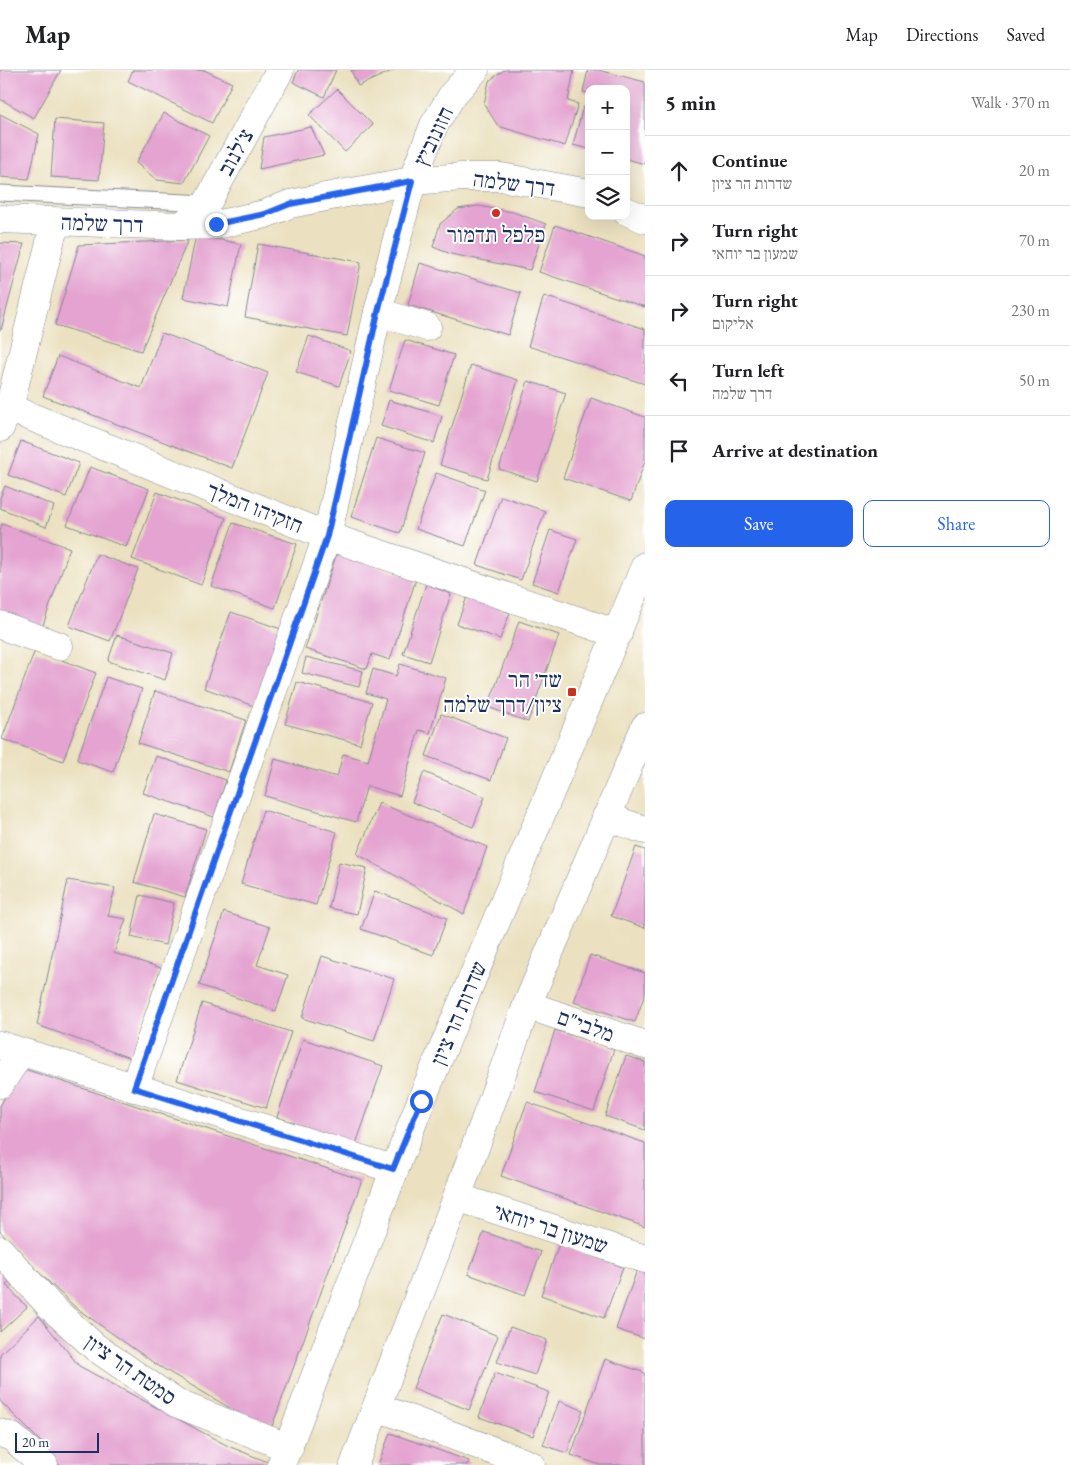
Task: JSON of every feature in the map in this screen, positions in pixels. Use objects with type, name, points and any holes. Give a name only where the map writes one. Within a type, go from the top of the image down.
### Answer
[{"type":"street","name":"צ'לנוב","points":[[181,226],[201,211],[207,203],[280,70]]},
{"type":"street","name":"חזונוביץ","points":[[134,1088],[327,536],[378,312],[412,181],[434,125],[453,94],[475,70]]},
{"type":"street","name":"דרך שלמה","points":[[0,219],[181,226],[230,222],[265,214],[290,204],[412,181],[462,177],[501,177],[585,192]]},
{"type":"street","points":[[630,197],[645,198]]},
{"type":"street","name":"דרך שלמה","points":[[207,203],[261,202],[290,204]]},
{"type":"street","points":[[630,212],[645,219]]},
{"type":"street","points":[[4,418],[52,234],[61,222]]},
{"type":"street","points":[[378,312],[427,327]]},
{"type":"street","name":"חזקיהו המלך","points":[[4,418],[327,536],[618,634]]},
{"type":"street","name":"שדרות הר ציון","points":[[285,1456],[393,1169],[645,566]]},
{"type":"street","points":[[0,625],[59,646]]},
{"type":"street","points":[[354,1465],[457,1197],[528,1005],[645,727]]},
{"type":"street","points":[[606,816],[645,830]]},
{"type":"street","name":"מלבי\"ם","points":[[528,1005],[645,1045]]},
{"type":"street","points":[[0,1084],[10,1049],[393,1169]]},
{"type":"street","name":"שמעון בר יוחאי","points":[[457,1197],[645,1259]]},
{"type":"street","name":"סמטת הר ציון","points":[[0,1250],[50,1306],[95,1348],[176,1402],[285,1456]]},
{"type":"street","points":[[377,1407],[531,1465]]},
{"type":"street","points":[[0,1433],[12,1438],[44,1465]]},
{"type":"lane","name":"דרך שלמה","points":[[0,193],[207,203]]},
{"type":"building","points":[[0,70],[61,70],[34,118],[0,99]]},
{"type":"building","points":[[133,70],[204,70],[232,83],[212,123],[128,81]]},
{"type":"building","points":[[298,70],[336,70],[324,97],[293,82]]},
{"type":"building","points":[[351,70],[394,70],[358,86]]},
{"type":"building","points":[[504,70],[574,70],[568,101],[578,104],[565,146],[498,126],[484,104],[489,81]]},
{"type":"building","points":[[588,70],[598,70],[645,82],[645,164],[630,160],[630,85],[585,85],[585,92],[583,92]]},
{"type":"building","points":[[337,89],[373,125],[345,152],[309,115]]},
{"type":"building","points":[[583,107],[585,107],[585,148],[573,145]]},
{"type":"building","points":[[164,113],[209,136],[184,183],[157,180],[136,163]]},
{"type":"building","points":[[0,114],[39,134],[29,179],[0,177]]},
{"type":"building","points":[[55,119],[104,123],[99,180],[51,177]]},
{"type":"building","points":[[311,127],[324,155],[259,169],[264,137]]},
{"type":"building","points":[[478,206],[513,212],[546,224],[530,270],[451,254],[433,247],[440,224],[458,209]]},
{"type":"building","points":[[555,225],[645,256],[645,307],[539,272]]},
{"type":"building","points":[[196,235],[241,244],[228,307],[183,298]]},
{"type":"building","points":[[188,240],[141,351],[55,325],[79,245]]},
{"type":"building","points":[[0,243],[24,244],[1,330],[0,330]]},
{"type":"building","points":[[258,244],[361,262],[347,336],[245,317]]},
{"type":"building","points":[[420,263],[521,293],[508,335],[408,305]]},
{"type":"building","points":[[544,296],[645,329],[645,384],[528,346]]},
{"type":"building","points":[[162,333],[268,373],[232,468],[43,396],[58,356],[141,388]]},
{"type":"building","points":[[309,336],[351,351],[339,386],[296,372]]},
{"type":"building","points":[[405,340],[454,355],[439,405],[389,390]]},
{"type":"building","points":[[471,365],[518,380],[487,479],[440,465]]},
{"type":"building","points":[[528,381],[566,393],[537,481],[499,469]]},
{"type":"building","points":[[591,398],[645,417],[645,461],[631,501],[563,478]]},
{"type":"building","points":[[389,400],[442,416],[434,443],[381,426]]},
{"type":"building","points":[[376,438],[425,453],[400,533],[351,517]]},
{"type":"building","points":[[21,441],[79,463],[66,497],[8,475]]},
{"type":"building","points":[[90,467],[149,489],[126,547],[67,525]]},
{"type":"building","points":[[436,473],[485,490],[465,546],[416,529]]},
{"type":"building","points":[[5,486],[54,506],[46,527],[0,508],[0,498]]},
{"type":"building","points":[[157,492],[226,518],[201,585],[132,559]]},
{"type":"building","points":[[501,496],[545,511],[521,580],[477,565]]},
{"type":"building","points":[[233,523],[297,544],[275,608],[211,586]]},
{"type":"building","points":[[2,524],[70,548],[42,628],[0,613],[0,531]]},
{"type":"building","points":[[550,530],[577,539],[559,592],[532,583]]},
{"type":"building","points":[[337,553],[416,579],[390,660],[372,654],[367,669],[305,649]]},
{"type":"building","points":[[97,554],[138,569],[110,641],[69,626]]},
{"type":"building","points":[[426,584],[451,594],[429,662],[403,654]]},
{"type":"building","points":[[467,597],[510,613],[500,639],[457,624]]},
{"type":"building","points":[[231,612],[281,629],[254,706],[204,688]]},
{"type":"building","points":[[519,621],[559,635],[528,722],[488,707]]},
{"type":"building","points":[[117,635],[173,653],[165,680],[108,661]]},
{"type":"building","points":[[35,650],[96,673],[63,761],[2,739]]},
{"type":"building","points":[[306,657],[363,671],[359,687],[302,673]]},
{"type":"building","points":[[400,664],[446,678],[430,733],[419,730],[400,796],[367,786],[356,822],[265,796],[275,759],[337,777],[343,754],[368,761],[386,699],[366,693],[373,669],[396,676]]},
{"type":"building","points":[[106,677],[142,689],[113,772],[77,760]]},
{"type":"building","points":[[297,682],[372,702],[360,744],[285,724]]},
{"type":"building","points":[[155,691],[246,720],[229,772],[138,743]]},
{"type":"building","points":[[441,714],[506,738],[491,780],[426,756]]},
{"type":"building","points":[[156,756],[226,780],[214,817],[143,793]]},
{"type":"building","points":[[424,772],[485,797],[473,827],[412,802]]},
{"type":"building","points":[[379,803],[487,847],[464,914],[357,854]]},
{"type":"building","points":[[263,810],[337,832],[316,905],[241,884]]},
{"type":"building","points":[[154,814],[206,829],[185,897],[134,882]]},
{"type":"building","points":[[636,847],[645,850],[645,928],[611,916]]},
{"type":"building","points":[[339,862],[367,868],[357,914],[329,908]]},
{"type":"building","points":[[68,880],[115,888],[108,916],[126,919],[114,953],[161,968],[130,1058],[37,1025]]},
{"type":"building","points":[[375,891],[447,918],[433,955],[361,929]]},
{"type":"building","points":[[140,895],[174,903],[165,945],[131,937]]},
{"type":"building","points":[[224,912],[270,927],[257,965],[288,975],[276,1011],[199,985]]},
{"type":"building","points":[[590,955],[645,973],[645,994],[635,1022],[574,1002]]},
{"type":"building","points":[[322,956],[394,979],[374,1041],[302,1018]]},
{"type":"building","points":[[202,1003],[291,1032],[266,1108],[177,1080]]},
{"type":"building","points":[[555,1030],[614,1049],[594,1111],[535,1092]]},
{"type":"building","points":[[303,1039],[383,1066],[356,1144],[277,1117]]},
{"type":"building","points":[[626,1056],[645,1062],[645,1130],[605,1116]]},
{"type":"building","points":[[21,1068],[362,1180],[271,1429],[235,1411],[157,1365],[76,1308],[24,1258],[0,1231],[0,1106]]},
{"type":"building","points":[[527,1102],[645,1143],[645,1227],[501,1176]]},
{"type":"building","points":[[484,1232],[541,1252],[525,1295],[468,1274]]},
{"type":"building","points":[[559,1244],[623,1267],[604,1318],[541,1295]]},
{"type":"building","points":[[0,1259],[14,1277],[6,1285],[27,1307],[0,1332]]},
{"type":"building","points":[[637,1270],[645,1273],[645,1339],[616,1329]]},
{"type":"building","points":[[443,1314],[498,1336],[469,1410],[413,1388]]},
{"type":"building","points":[[39,1316],[79,1366],[228,1446],[268,1462],[267,1465],[57,1465],[47,1448],[0,1401],[0,1354]]},
{"type":"building","points":[[510,1327],[547,1340],[535,1375],[497,1362]]},
{"type":"building","points":[[605,1359],[645,1373],[645,1465],[600,1465],[571,1455]]},
{"type":"building","points":[[495,1373],[549,1392],[533,1436],[479,1417]]},
{"type":"building","points":[[559,1401],[583,1410],[567,1453],[543,1445]]},
{"type":"building","points":[[390,1433],[469,1461],[467,1465],[378,1465]]},
{"type":"place","name":"פלפל תדמור","points":[[496,213]]},
{"type":"place","name":"שד׳ הר ציון/דרך שלמה","points":[[572,692]]},
{"type":"route","points":[[216,224],[265,214],[290,204],[412,181],[378,312],[327,536],[134,1088],[393,1169],[421,1101]]}]
